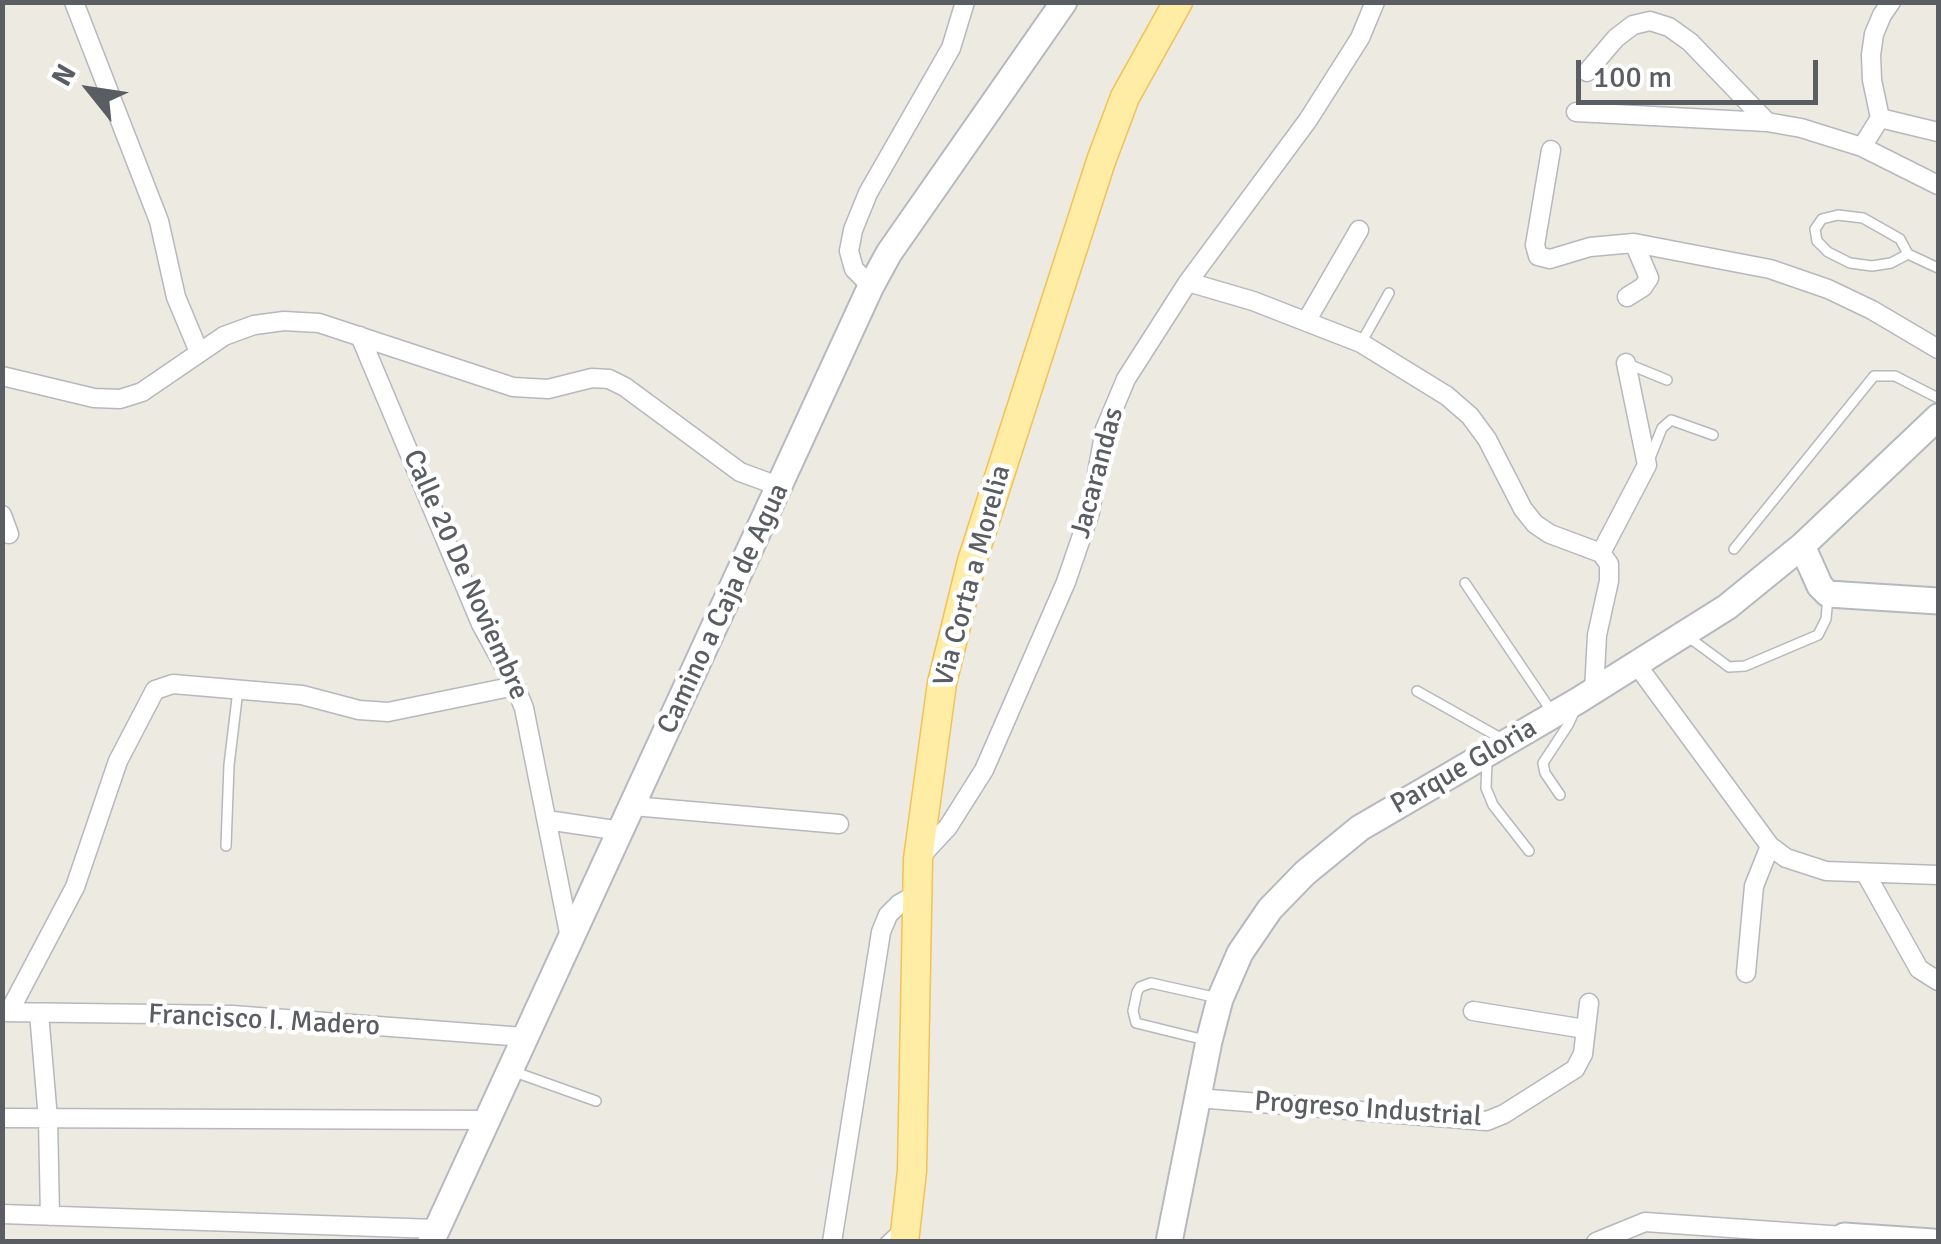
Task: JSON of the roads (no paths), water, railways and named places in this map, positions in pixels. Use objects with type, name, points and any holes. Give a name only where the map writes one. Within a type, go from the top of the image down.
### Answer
[{"type":"main road","name":"Camino a Caja de Agua","points":[[433,1235],[872,286],[889,253],[1064,2]]},
{"type":"main road","name":"Via Corta a Morelia","points":[[906,1232],[914,1122],[918,859],[942,683],[972,561],[1101,161],[1125,98],[1178,2]]},
{"type":"main road","name":"Parque Gloria","points":[[1169,1242],[1220,999],[1240,952],[1270,909],[1305,873],[1360,828],[1686,635],[1761,582],[1938,416]]},
{"type":"main road","points":[[1802,546],[1820,586],[1828,594],[1938,600]]},
{"type":"main road","points":[[1844,1239],[1934,1242]]},
{"type":"street","points":[[74,2],[159,222],[176,298],[200,352]]},
{"type":"street","points":[[872,286],[854,269],[849,251],[853,230],[868,193],[951,48],[965,2]]},
{"type":"street","name":"Jacarandas","points":[[918,859],[948,827],[984,770],[1079,546],[1114,404],[1126,379],[1188,282],[1308,120],[1360,38],[1375,2]]},
{"type":"street","points":[[1862,147],[1880,118],[1872,80],[1874,34],[1892,2]]},
{"type":"street","points":[[1588,72],[1616,38],[1633,25],[1650,21],[1669,27],[1690,42],[1767,122]]},
{"type":"street","points":[[1576,112],[1767,122],[1802,128],[1862,147],[1938,186]]},
{"type":"street","points":[[1880,118],[1938,132]]},
{"type":"street","points":[[1551,150],[1535,246],[1538,256],[1550,259],[1590,247],[1634,242],[1770,268],[1828,288],[1938,350]]},
{"type":"street","points":[[1307,320],[1360,230]]},
{"type":"street","points":[[1626,296],[1643,288],[1649,278],[1634,242]]},
{"type":"street","points":[[1188,282],[1307,320],[1361,343],[1447,396],[1470,416],[1487,438],[1523,509],[1535,524],[1550,534],[1600,553],[1609,564],[1586,696]]},
{"type":"street","points":[[2,376],[94,398],[120,399],[142,392],[224,336],[254,325],[284,321],[319,323],[513,386],[548,388],[592,378],[609,380],[740,472],[781,488]]},
{"type":"street","name":"Calle 20 De Noviembre","points":[[360,336],[481,624],[524,708],[570,938]]},
{"type":"street","points":[[1600,553],[1647,465],[1626,363]]},
{"type":"street","points":[[2,516],[8,534]]},
{"type":"street","points":[[1636,665],[1770,846],[1786,858],[1805,867],[1866,874],[1938,875]]},
{"type":"street","points":[[6,1012],[76,886],[118,761],[150,698],[164,686],[302,695],[359,710],[388,712],[516,686]]},
{"type":"street","points":[[632,806],[838,824]]},
{"type":"street","points":[[546,820],[621,831]]},
{"type":"street","points":[[1746,973],[1754,886],[1770,846]]},
{"type":"street","points":[[1866,874],[1919,969],[1938,981]]},
{"type":"street","points":[[832,1242],[882,932],[888,915],[898,904],[916,895]]},
{"type":"street","name":"Progreso Industrial","points":[[1198,1098],[1487,1121],[1574,1068],[1583,1054],[1589,1003]]},
{"type":"street","points":[[1473,1011],[1585,1030]]},
{"type":"street","name":"Francisco I. Madero","points":[[6,1012],[232,1015],[524,1037]]},
{"type":"street","points":[[39,1013],[48,1119],[50,1216]]},
{"type":"street","points":[[2,1118],[486,1120]]},
{"type":"street","points":[[2,1214],[433,1235]]},
{"type":"street","points":[[1596,1242],[1645,1222],[1844,1239]]},
{"type":"lane","points":[[1908,254],[1891,263],[1872,266],[1850,263],[1828,252],[1817,241],[1815,229],[1822,219],[1838,215],[1863,218],[1900,239],[1908,254],[1938,268]]},
{"type":"lane","points":[[1361,343],[1389,293]]},
{"type":"lane","points":[[1626,363],[1668,380]]},
{"type":"lane","points":[[1734,549],[1865,382],[1874,376],[1896,376],[1938,398]]},
{"type":"lane","points":[[1647,465],[1666,422],[1678,421],[1712,436]]},
{"type":"lane","points":[[1465,583],[1554,714]]},
{"type":"lane","points":[[1686,635],[1729,667],[1746,666],[1818,635],[1826,620],[1828,594]]},
{"type":"lane","points":[[226,846],[238,690]]},
{"type":"lane","points":[[1417,692],[1497,747],[1486,788],[1493,805],[1528,851]]},
{"type":"lane","points":[[1560,795],[1542,762],[1586,696]]},
{"type":"lane","points":[[1209,1041],[1136,1022],[1132,1011],[1137,992],[1145,983],[1220,999]]},
{"type":"lane","points":[[509,1070],[596,1101]]},
{"type":"lane","points":[[885,1242],[906,1232]]}]
